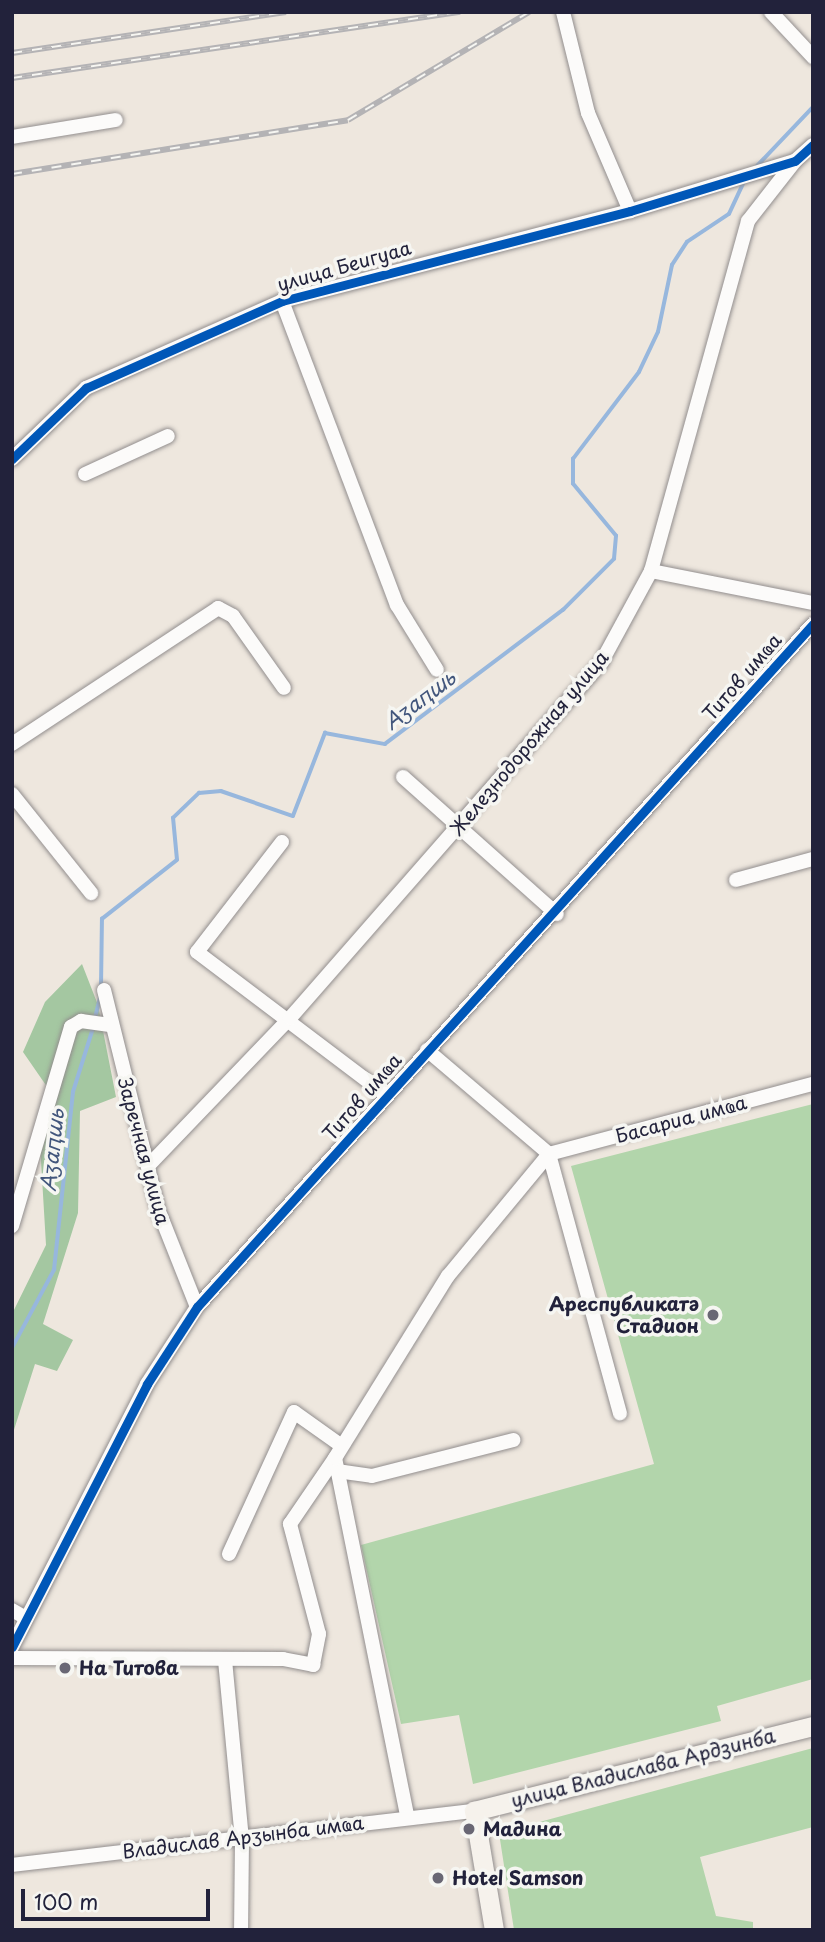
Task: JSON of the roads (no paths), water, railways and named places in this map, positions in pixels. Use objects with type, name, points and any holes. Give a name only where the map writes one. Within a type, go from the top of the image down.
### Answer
[{"type":"main road","name":"улица Владислава Ардзинба","points":[[474,1811],[813,1726]]},
{"type":"main road","points":[[474,1811],[494,1930]]},
{"type":"street","points":[[563,12],[588,113],[630,211]]},
{"type":"street","points":[[771,12],[813,57]]},
{"type":"street","points":[[12,137],[116,120]]},
{"type":"street","points":[[794,161],[813,145]]},
{"type":"street","name":"улица Беигуаа","points":[[12,459],[86,388],[282,300],[630,211],[794,161]]},
{"type":"street","name":"Железнодорожная улица","points":[[149,1165],[290,1018],[601,663],[651,571],[695,401],[719,344],[739,246],[748,221],[794,161]]},
{"type":"street","points":[[282,300],[397,605],[437,670]]},
{"type":"street","points":[[86,474],[168,436]]},
{"type":"street","points":[[651,571],[813,603]]},
{"type":"street","points":[[12,744],[218,608],[233,616],[284,688]]},
{"type":"street","name":"Титов имҩа","points":[[12,1647],[147,1384],[197,1307],[427,1050],[557,914],[813,624]]},
{"type":"street","points":[[403,777],[557,914]]},
{"type":"street","points":[[12,794],[91,893]]},
{"type":"street","points":[[282,842],[197,952],[290,1018],[386,1095]]},
{"type":"street","points":[[736,880],[813,859]]},
{"type":"street","name":"Заречная улица","points":[[104,990],[106,1025],[149,1165],[171,1248],[197,1307]]},
{"type":"street","points":[[12,1226],[71,1027],[86,1022],[106,1025]]},
{"type":"street","points":[[427,1050],[549,1154],[620,1413]]},
{"type":"street","name":"Басариа имҩа","points":[[549,1154],[813,1084]]},
{"type":"street","points":[[12,1658],[225,1660],[313,1665],[319,1634],[290,1524],[337,1458],[448,1276],[549,1154]]},
{"type":"street","points":[[229,1554],[294,1412],[337,1458],[372,1476],[513,1440]]},
{"type":"street","points":[[337,1458],[372,1659],[407,1815]]},
{"type":"street","points":[[12,1610],[26,1618]]},
{"type":"street","points":[[225,1660],[242,1840],[241,1930]]},
{"type":"street","name":"Владислав Арӡынба имҩа","points":[[12,1865],[242,1840],[407,1815],[474,1811]]},
{"type":"waterway","name":"Аӡаԥшь","points":[[757,166],[813,107]]},
{"type":"waterway","name":"Аӡаԥшь","points":[[101,987],[102,919],[177,860],[173,818],[199,793],[221,791],[293,816],[325,733],[385,744],[563,610],[614,559],[616,536],[573,484],[573,459],[639,372],[658,332],[672,265],[687,242],[729,214],[745,180]]},
{"type":"waterway","name":"Аӡаԥшь","points":[[95,1018],[100,998]]},
{"type":"waterway","name":"Аӡаԥшь","points":[[12,1348],[54,1270],[73,1092],[94,1025]]},
{"type":"railway","points":[[12,53],[286,12]]},
{"type":"railway","points":[[12,78],[460,12]]},
{"type":"railway","points":[[12,174],[348,120],[529,12]]},
{"type":"place","name":"Ареспубликатә Стадион","points":[[713,1315]]},
{"type":"place","name":"На Титова","points":[[65,1668]]},
{"type":"place","name":"Мадина","points":[[469,1829]]},
{"type":"place","name":"Hotel Samson","points":[[438,1878]]}]
